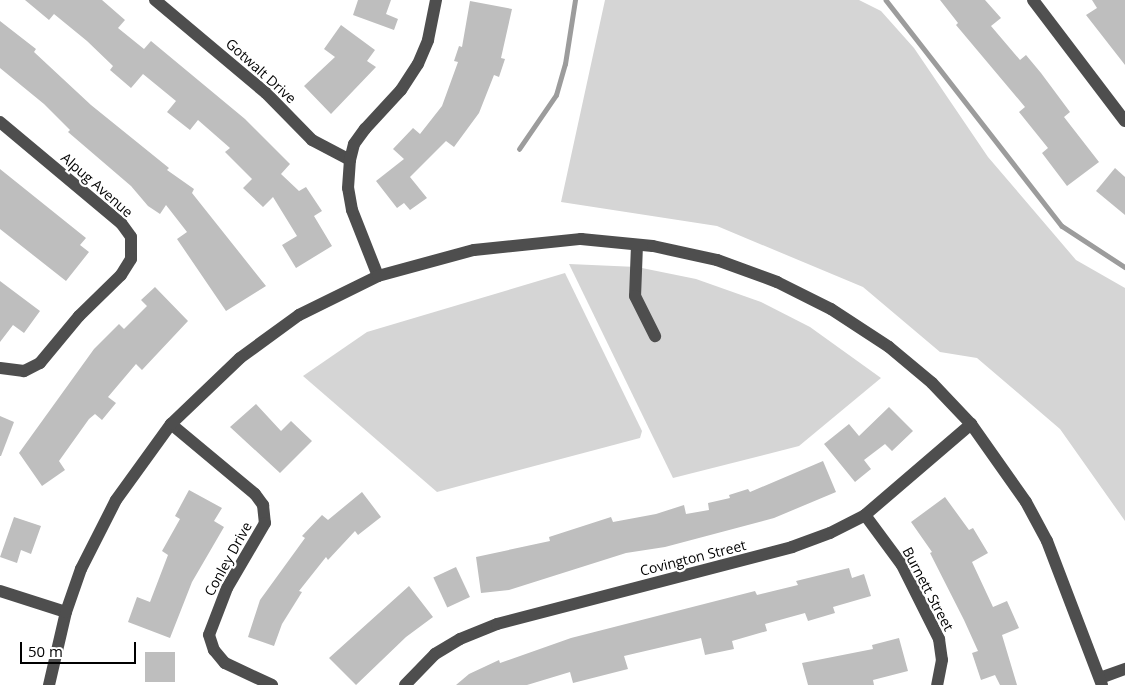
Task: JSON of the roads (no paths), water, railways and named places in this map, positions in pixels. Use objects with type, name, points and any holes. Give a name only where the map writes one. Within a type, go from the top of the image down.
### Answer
[{"type":"street","name":"Gotwalt Drive","points":[[155,0],[266,93],[312,140],[350,160]]},
{"type":"street","points":[[378,276],[352,210],[348,188],[350,160],[360,136],[401,90],[418,64],[428,40],[436,0]]},
{"type":"street","points":[[1033,0],[1125,121]]},
{"type":"street","name":"Alpug Avenue","points":[[0,122],[121,223],[131,237],[131,259],[122,275],[79,316],[40,363],[24,372],[0,368]]},
{"type":"street","points":[[49,685],[66,612],[97,533],[131,476],[171,424],[208,385],[270,335],[335,296],[378,276],[447,256],[522,243],[581,239],[637,245],[717,260],[776,282],[831,309],[896,353],[932,383],[971,424],[1006,470],[1047,541],[1101,682],[1125,669]]},
{"type":"street","points":[[637,245],[635,296],[655,336]]},
{"type":"street","name":"Conley Drive","points":[[171,424],[255,494],[263,505],[265,523],[226,588],[209,635],[214,650],[225,663],[272,685]]},
{"type":"street","name":"Covington Street","points":[[405,685],[435,654],[460,638],[498,624],[792,548],[865,516],[971,424]]},
{"type":"street","name":"Burnett Street","points":[[865,516],[902,565],[939,639],[942,660],[938,685]]},
{"type":"street","points":[[0,591],[66,612]]},
{"type":"waterway","points":[[519,149],[556,95],[565,64],[575,0]]},
{"type":"waterway","points":[[886,0],[1062,226],[1125,267]]}]
